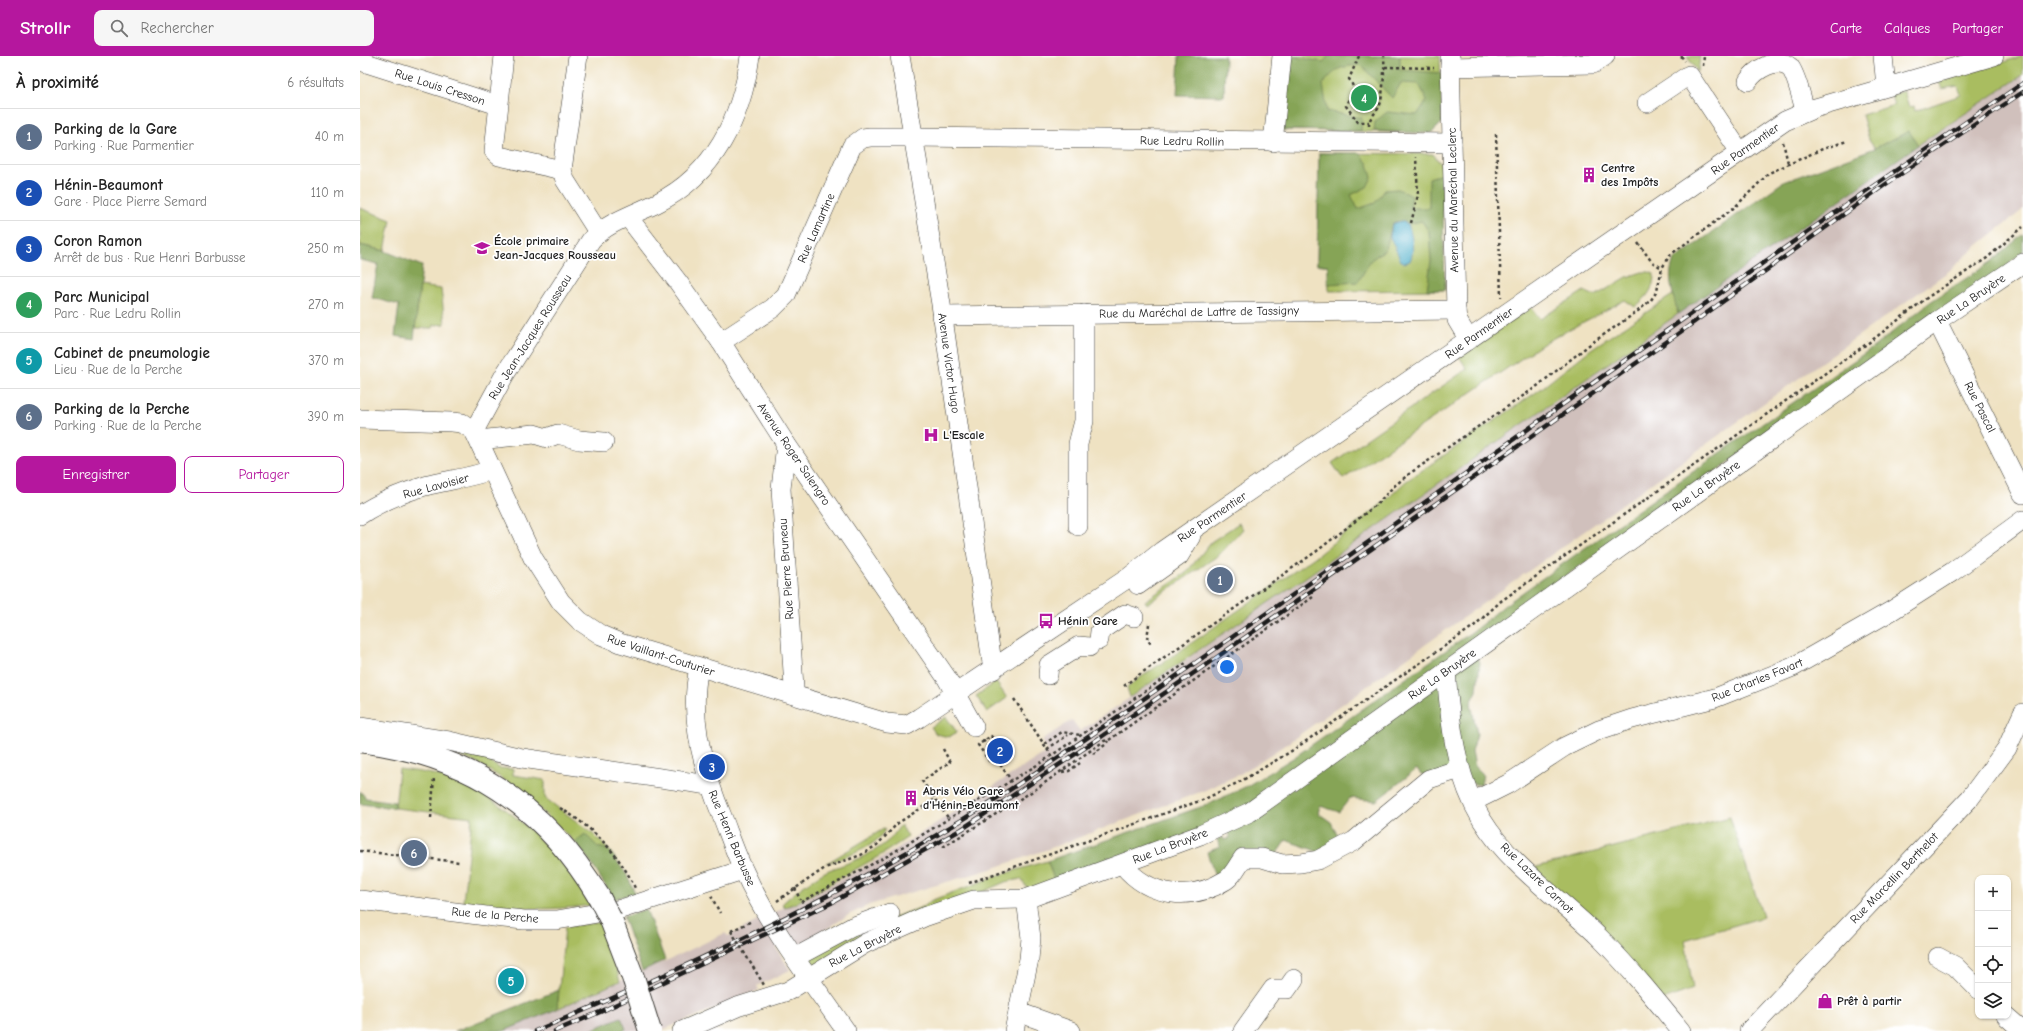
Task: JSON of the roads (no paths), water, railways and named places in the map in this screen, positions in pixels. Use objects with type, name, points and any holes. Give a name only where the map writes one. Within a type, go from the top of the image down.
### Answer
[{"type":"main road","points":[[360,741],[406,749],[432,756],[471,772],[502,790],[526,810],[568,852],[599,897],[611,920],[634,980],[650,1031]]},
{"type":"street","points":[[504,56],[493,146],[495,154],[562,170]]},
{"type":"street","points":[[578,56],[562,170],[565,180],[598,232]]},
{"type":"street","name":"Rue Jean-Jacques Rousseau","points":[[477,435],[524,342],[591,240],[598,232],[678,191],[695,177],[710,161],[733,123],[742,94],[750,56]]},
{"type":"street","name":"Avenue Victor Hugo","points":[[900,56],[942,316],[993,670]]},
{"type":"street","points":[[1273,142],[1282,56]]},
{"type":"street","points":[[1450,62],[1593,64],[1605,56]]},
{"type":"street","points":[[1883,56],[1886,86]]},
{"type":"street","name":"Rue Parmentier","points":[[911,723],[993,670],[1128,578],[1776,127],[1805,111],[1886,86],[1994,56]]},
{"type":"street","points":[[1748,82],[1754,72],[1763,63],[1784,59],[1790,67],[1805,111]]},
{"type":"street","name":"Rue Louis Cresson","points":[[360,62],[498,105]]},
{"type":"street","name":"Avenue du Maréchal Leclerc","points":[[1450,62],[1456,310],[1457,320],[1469,340]]},
{"type":"street","points":[[1647,103],[1689,75],[1740,152]]},
{"type":"street","name":"Rue Ledru Rollin","points":[[913,137],[1452,143]]},
{"type":"street","name":"Rue Lamartine","points":[[720,342],[774,308],[786,294],[852,146],[863,138],[913,137]]},
{"type":"street","name":"Avenue Roger Salengro","points":[[628,217],[678,282],[720,342],[786,444],[956,694],[980,735]]},
{"type":"street","name":"Rue La Bruyère","points":[[682,1031],[737,1006],[788,991],[866,943],[952,906],[985,899],[1026,899],[1124,865],[1200,835],[1250,812],[1937,321],[2023,263]]},
{"type":"street","name":"Rue du Maréchal de Lattre de Tassigny","points":[[942,316],[1456,310]]},
{"type":"street","points":[[1078,526],[1078,444],[1084,421],[1084,314]]},
{"type":"street","name":"Rue Pascal","points":[[1937,321],[2023,494]]},
{"type":"street","points":[[360,420],[452,422],[462,423],[477,435],[534,434],[547,438],[558,434],[579,440],[604,442]]},
{"type":"street","name":"Rue Vaillant-Couturier","points":[[477,435],[491,470],[533,558],[571,614],[601,635],[699,668],[887,723],[897,725],[911,723]]},
{"type":"street","name":"Rue Pierre Bruneau","points":[[786,444],[781,489],[794,687],[792,694]]},
{"type":"street","name":"Rue Lavoisier","points":[[360,515],[369,509],[401,494],[426,486],[477,475],[491,470]]},
{"type":"street","name":"Rue Charles Favart","points":[[1474,801],[1508,784],[1564,747],[1599,730],[1632,719],[1715,698],[1793,667],[1892,611],[1952,572],[2023,520]]},
{"type":"street","points":[[1048,675],[1050,665],[1079,646],[1094,644],[1100,631],[1126,614],[1134,617]]},
{"type":"street","name":"Rue Henri Barbusse","points":[[699,668],[696,710],[701,749],[709,785],[743,870],[761,913],[810,977],[846,1031]]},
{"type":"street","name":"Rue Lazare Carnot","points":[[1446,671],[1451,728],[1460,769],[1482,820],[1504,850],[1600,938],[1646,988],[1681,1031]]},
{"type":"street","name":"Rue Marcellin Berthelot","points":[[1749,1031],[1970,798],[2007,748],[2023,713]]},
{"type":"street","points":[[360,727],[449,741],[522,758],[709,785]]},
{"type":"street","points":[[1124,865],[1136,879],[1171,894],[1189,893],[1209,888],[1227,879],[1243,858],[1262,858],[1282,864],[1318,860],[1354,841],[1429,779],[1460,769]]},
{"type":"street","name":"Rue de la Perche","points":[[360,900],[524,920],[578,917],[621,909],[743,870]]},
{"type":"street","points":[[1014,1031],[1029,959],[1030,938],[1026,899]]},
{"type":"street","points":[[796,958],[852,927],[890,913]]},
{"type":"street","points":[[1938,957],[1955,966],[1975,986]]},
{"type":"street","points":[[1243,1031],[1273,989],[1287,989],[1294,980]]},
{"type":"street","points":[[1018,1012],[1071,1031]]},
{"type":"street","points":[[2009,1019],[2023,1031]]},
{"type":"water","points":[[1401,221],[1408,224],[1412,243],[1412,257],[1410,261],[1404,263],[1401,261],[1390,237],[1392,224]]},
{"type":"railway","points":[[535,1031],[643,985],[803,909],[906,853],[1004,794],[1390,527],[1784,248],[2023,83]]},
{"type":"railway","points":[[555,1031],[600,1012],[831,903],[962,829],[1095,741],[1220,655],[1672,338],[1886,184],[2023,92]]},
{"type":"place","name":"Parc Municipal","points":[[1364,98]]},
{"type":"place","name":"Centre des Impôts","points":[[1589,175]]},
{"type":"place","name":"École primaire Jean-Jacques Rousseau","points":[[482,248]]},
{"type":"place","name":"L'Escale","points":[[931,435]]},
{"type":"place","name":"Parking de la Gare","points":[[1220,580]]},
{"type":"place","name":"Hénin Gare","points":[[1046,621]]},
{"type":"place","name":"Hénin-Beaumont","points":[[1000,751]]},
{"type":"place","name":"Coron Ramon","points":[[712,767]]},
{"type":"place","name":"Abris Vélo Gare d'Hénin-Beaumont","points":[[911,798]]},
{"type":"place","name":"Parking de la Perche","points":[[414,853]]},
{"type":"place","name":"Cabinet de pneumologie","points":[[511,981]]},
{"type":"place","name":"Prêt à partir","points":[[1825,1001]]}]
